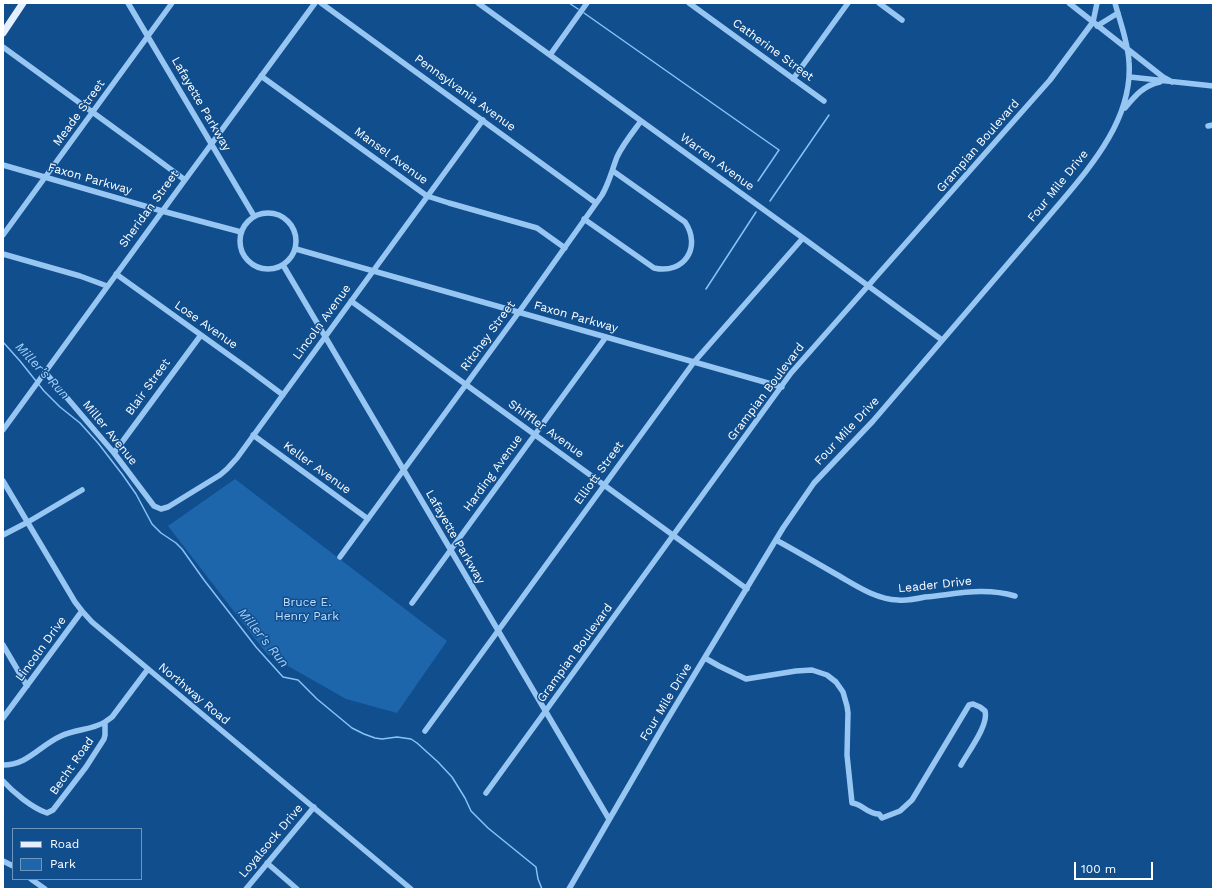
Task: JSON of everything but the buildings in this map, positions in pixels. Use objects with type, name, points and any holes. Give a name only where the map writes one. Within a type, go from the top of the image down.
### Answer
[{"type":"main road","points":[[3,33],[23,3]]},
{"type":"street","name":"Lafayette Parkway","points":[[128,3],[254,216]]},
{"type":"street","name":"Meade Street","points":[[3,235],[172,3]]},
{"type":"street","name":"Sheridan Street","points":[[3,430],[184,180],[315,3]]},
{"type":"street","name":"Pennsylvania Avenue","points":[[321,3],[596,202]]},
{"type":"street","name":"Warren Avenue","points":[[478,3],[804,238],[942,340]]},
{"type":"street","points":[[550,55],[587,3]]},
{"type":"street","name":"Catherine Street","points":[[689,3],[824,101]]},
{"type":"street","points":[[793,79],[848,3]]},
{"type":"street","points":[[879,3],[902,20]]},
{"type":"street","points":[[1069,3],[1163,77],[1172,82]]},
{"type":"street","name":"Grampian Boulevard","points":[[486,793],[799,363],[869,286],[1050,80],[1095,24],[1097,3]]},
{"type":"street","name":"Four Mile Drive","points":[[569,889],[705,658],[803,498],[814,483],[873,420],[1083,175],[1110,134],[1126,98],[1130,77],[1127,49],[1115,3]]},
{"type":"street","points":[[1095,24],[1118,13]]},
{"type":"street","points":[[3,47],[184,180]]},
{"type":"street","name":"Mansel Avenue","points":[[261,76],[427,196],[537,228],[564,248]]},
{"type":"street","points":[[1130,77],[1213,86]]},
{"type":"street","points":[[1121,112],[1136,94],[1147,86],[1159,82],[1172,82]]},
{"type":"street","name":"Lincoln Avenue","points":[[157,508],[161,509],[168,507],[227,469],[283,395],[483,120]]},
{"type":"street","name":"Ritchey Street","points":[[340,557],[519,312],[605,190],[617,157],[641,121]]},
{"type":"street","name":"Faxon Parkway","points":[[3,165],[241,232]]},
{"type":"street","points":[[584,219],[654,268],[668,269],[674,267],[682,263],[688,256],[691,250],[692,238],[689,228],[685,222],[613,171]]},
{"type":"street","points":[[272,213],[282,216],[288,220],[295,231],[297,242],[296,249],[292,256],[283,265],[272,269],[261,268],[251,263],[244,254],[240,243],[241,232],[245,224],[254,216],[272,213]]},
{"type":"street","name":"Elliott Street","points":[[425,731],[694,362],[804,238]]},
{"type":"street","name":"Faxon Parkway","points":[[296,249],[782,387]]},
{"type":"street","points":[[3,254],[80,276],[107,286]]},
{"type":"street","name":"Lafayette Parkway","points":[[283,265],[609,819]]},
{"type":"street","name":"Lose Avenue","points":[[116,274],[283,395]]},
{"type":"street","name":"Shiffler Avenue","points":[[351,301],[604,486],[747,588]]},
{"type":"street","name":"Blair Street","points":[[114,453],[201,335]]},
{"type":"street","name":"Harding Avenue","points":[[412,603],[606,337]]},
{"type":"street","name":"Miller Avenue","points":[[45,372],[114,453],[150,501],[157,508]]},
{"type":"street","name":"Keller Avenue","points":[[253,435],[368,519]]},
{"type":"street","name":"Northway Road","points":[[3,481],[82,611],[92,622],[411,889]]},
{"type":"street","points":[[3,535],[82,490]]},
{"type":"street","name":"Leader Drive","points":[[776,540],[862,589],[891,600],[910,600],[986,590],[1015,596]]},
{"type":"street","name":"Lincoln Drive","points":[[3,718],[82,611]]},
{"type":"street","points":[[3,645],[27,686]]},
{"type":"street","points":[[705,658],[746,679],[812,670],[827,674],[836,682],[843,692],[848,713],[847,755],[852,803],[859,804],[868,812],[879,814],[882,818],[900,811],[912,800],[969,705],[973,704],[985,711],[986,719],[982,730],[961,765]]},
{"type":"street","points":[[3,765],[11,765],[23,761],[62,735],[95,727],[105,722],[119,708],[148,669]]},
{"type":"street","name":"Becht Road","points":[[3,781],[21,797],[38,809],[47,813],[53,810],[104,739],[105,722]]},
{"type":"street","name":"Loyalsock Drive","points":[[246,889],[314,807]]},
{"type":"street","points":[[3,861],[12,866]]},
{"type":"street","points":[[267,863],[297,889]]},
{"type":"street","points":[[32,880],[45,889]]},
{"type":"green space","name":"Bruce E. Henry Park","points":[[235,479],[447,641],[397,713],[346,699],[267,654],[168,526]]},
{"type":"waterway","points":[[569,3],[578,9]]},
{"type":"waterway","points":[[584,13],[779,150],[758,181]]},
{"type":"waterway","points":[[770,201],[829,115]]},
{"type":"waterway","points":[[706,289],[756,212]]},
{"type":"waterway","name":"Miller's Run","points":[[3,342],[44,391],[60,407],[80,423],[98,443],[136,494],[152,524],[182,549],[256,647],[283,677],[298,680],[317,699],[352,728],[364,734],[382,739],[397,737],[411,739],[417,743],[452,777],[471,811],[488,828],[536,867],[538,879],[542,889]]}]
